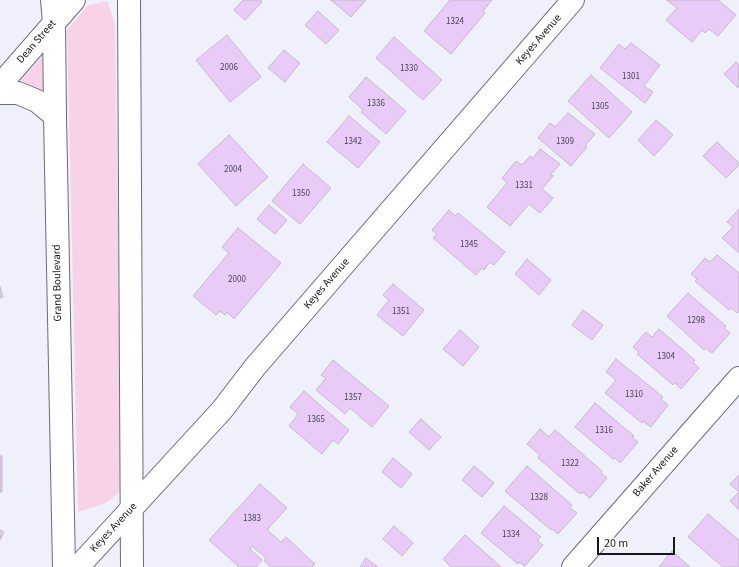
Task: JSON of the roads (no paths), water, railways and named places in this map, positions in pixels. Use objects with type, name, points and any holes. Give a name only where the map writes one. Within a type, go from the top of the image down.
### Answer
[{"type":"street","name":"Grand Boulevard","points":[[52,0],[54,22],[64,567]]},
{"type":"street","name":"Dean Street","points":[[0,85],[74,0]]},
{"type":"street","points":[[129,0],[132,567]]},
{"type":"street","name":"Keyes Avenue","points":[[78,567],[222,410],[255,367],[573,0]]},
{"type":"street","points":[[0,92],[18,93],[36,101],[55,116]]},
{"type":"street","name":"Baker Avenue","points":[[573,567],[739,378]]}]
